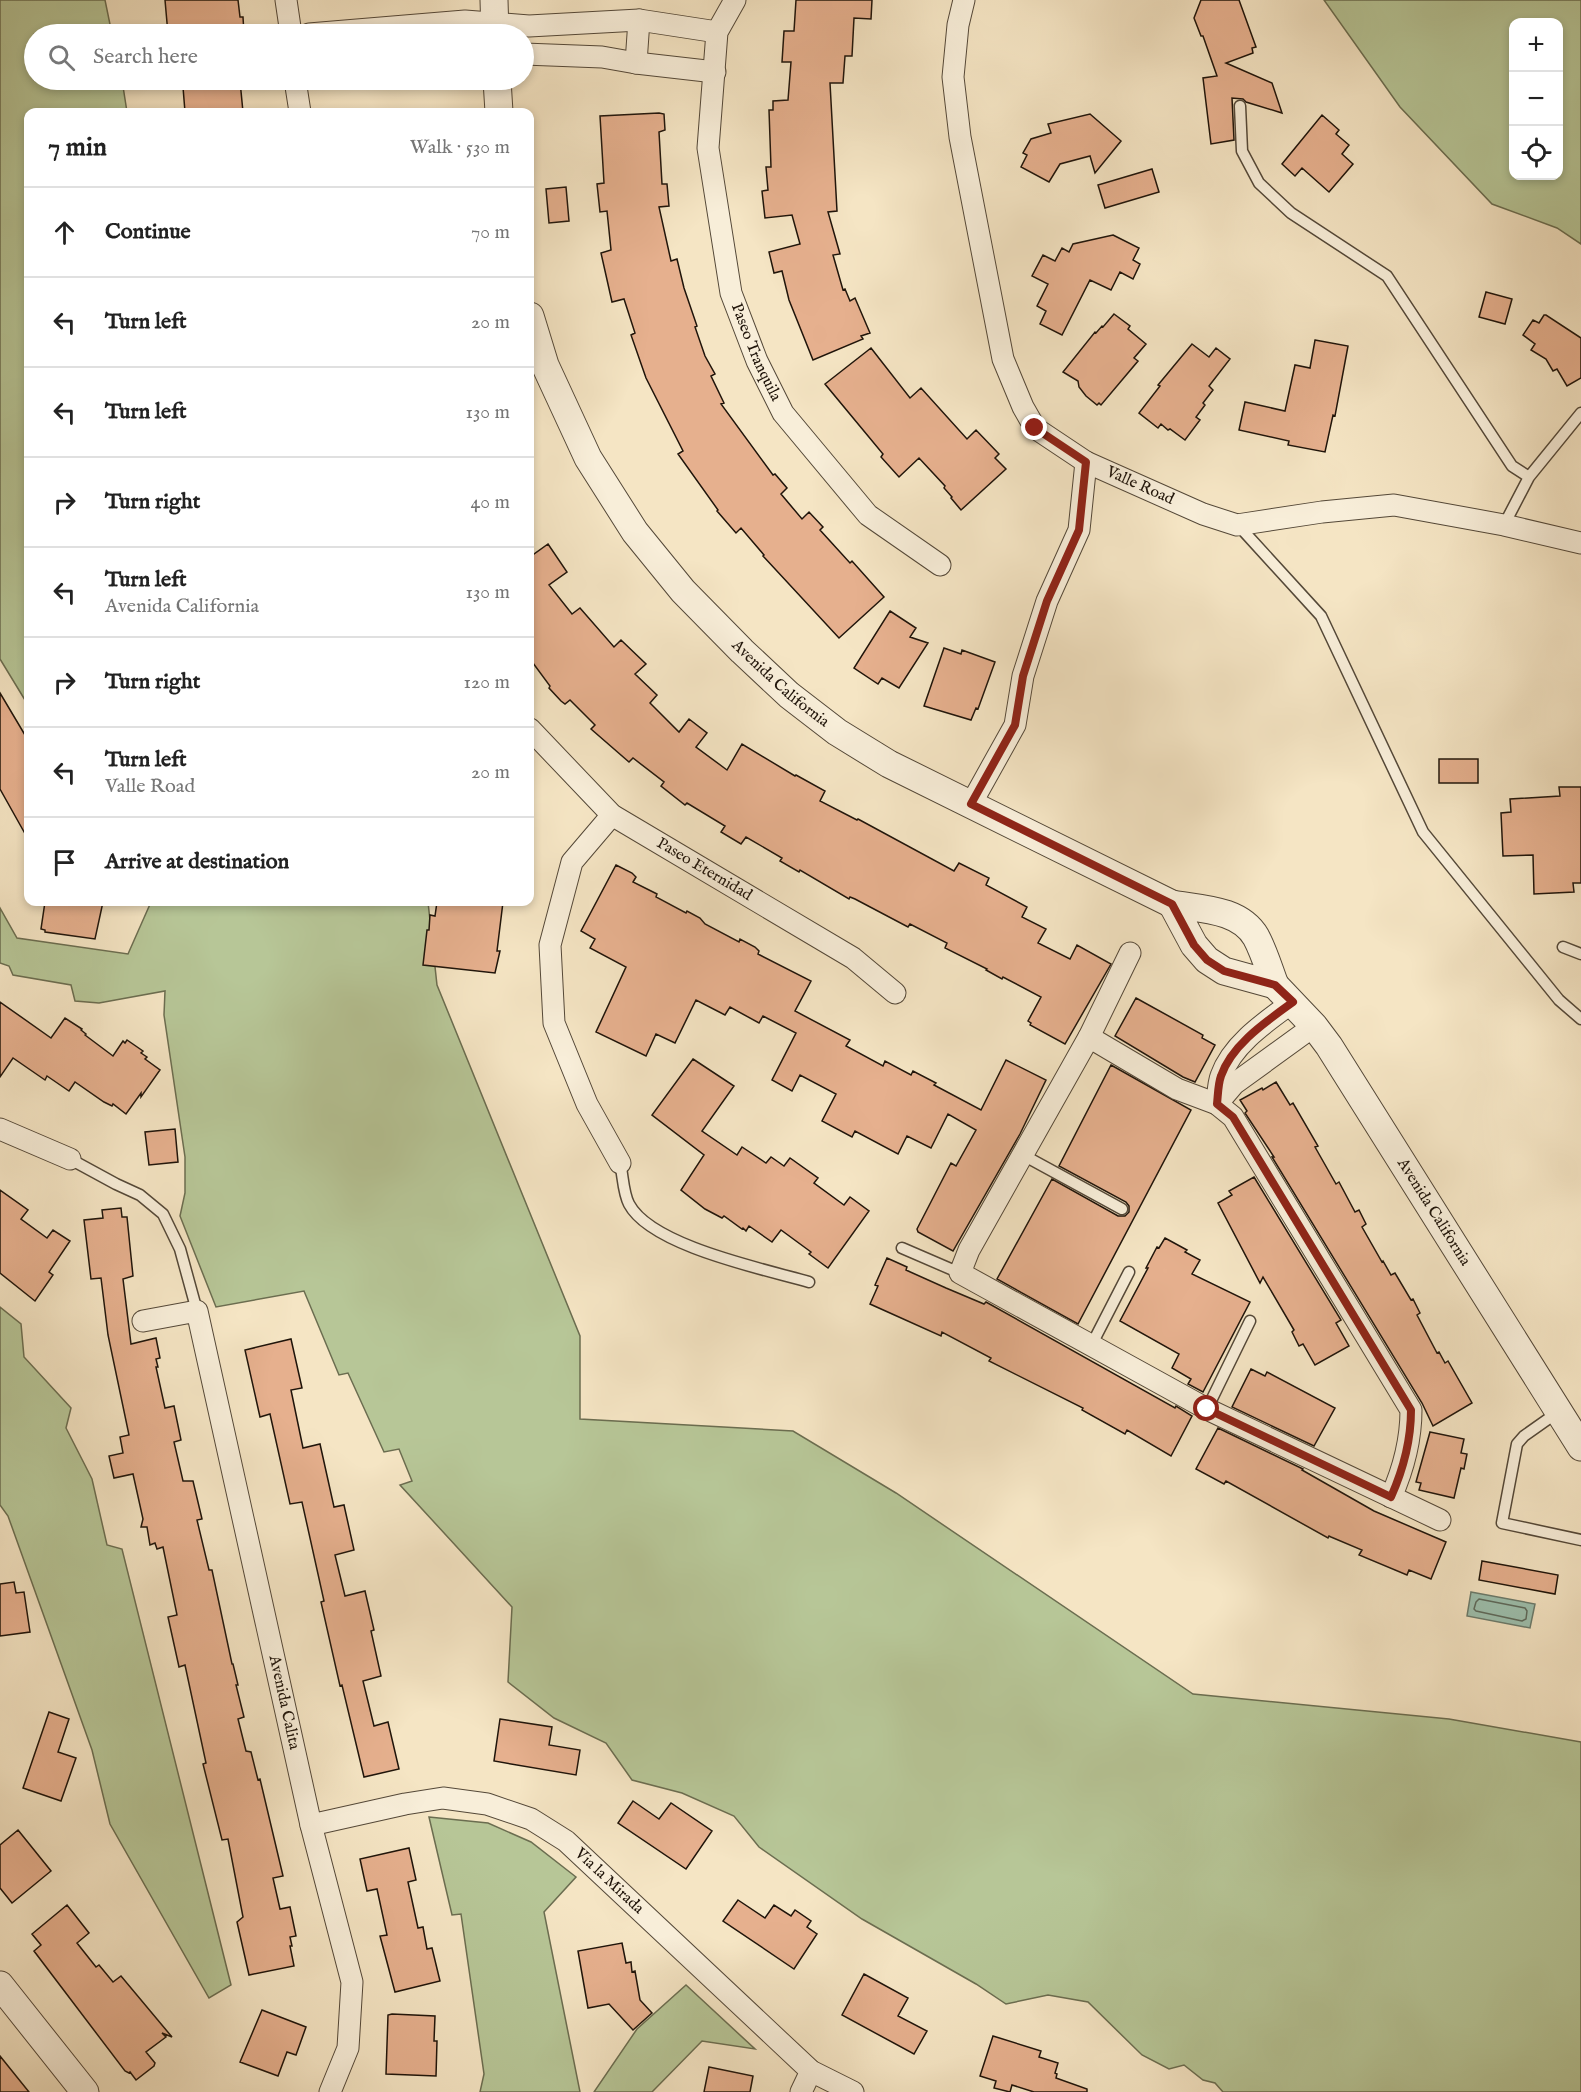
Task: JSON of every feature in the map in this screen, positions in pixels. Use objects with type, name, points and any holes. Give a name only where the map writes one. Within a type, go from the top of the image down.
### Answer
[{"type":"street","points":[[286,0],[290,24]]},
{"type":"street","name":"Paseo Tranquila","points":[[735,0],[717,32],[708,148],[731,293],[757,361],[783,413],[868,514],[940,566]]},
{"type":"street","name":"Valle Road","points":[[964,0],[956,33],[952,77],[960,137],[1003,359],[1023,407],[1035,428],[1086,462],[1203,514],[1238,525],[1322,512],[1394,506],[1504,525],[1581,543]]},
{"type":"street","points":[[437,24],[495,19],[519,24]]},
{"type":"street","points":[[534,26],[639,20],[717,32]]},
{"type":"street","points":[[636,63],[639,20]]},
{"type":"street","points":[[534,54],[602,57],[715,72]]},
{"type":"street","points":[[297,90],[300,108]]},
{"type":"street","points":[[498,90],[499,108]]},
{"type":"street","name":"Avenida California","points":[[534,329],[545,365],[588,459],[635,532],[683,591],[789,695],[837,732],[889,764],[1172,904],[1222,913],[1240,919],[1255,936],[1284,994],[1329,1046],[1581,1447]]},
{"type":"street","points":[[971,804],[1015,725],[1023,676],[1047,601],[1079,530],[1086,462]]},
{"type":"street","name":"Paseo Eternidad","points":[[534,733],[612,815],[853,958],[895,993]]},
{"type":"street","points":[[612,815],[572,862],[550,945],[554,1023],[588,1104],[620,1163]]},
{"type":"street","points":[[1172,904],[1200,954],[1214,966],[1284,994],[1233,1056],[1221,1076],[1217,1104]]},
{"type":"street","points":[[1130,953],[1089,1037],[969,1250],[960,1274],[1207,1409],[1440,1520]]},
{"type":"street","points":[[1217,1104],[1234,1084],[1314,1026]]},
{"type":"street","points":[[1089,1037],[1177,1089],[1217,1104],[1233,1117],[1411,1410],[1411,1430],[1398,1482],[1391,1497]]},
{"type":"street","points":[[0,1129],[70,1159]]},
{"type":"street","points":[[143,1321],[197,1311]]},
{"type":"street","name":"Avenida Calita","points":[[197,1311],[311,1825],[352,1982],[348,2048],[330,2092]]},
{"type":"street","name":"Via la Mirada","points":[[311,1825],[443,1798],[488,1804],[531,1819],[566,1841],[812,2071],[853,2092]]},
{"type":"street","points":[[0,1984],[86,2092]]},
{"type":"street","points":[[801,2092],[812,2071]]},
{"type":"lane","points":[[1240,106],[1242,151],[1259,183],[1291,213],[1387,276],[1512,466],[1528,477]]},
{"type":"lane","points":[[1504,525],[1528,477],[1581,413]]},
{"type":"lane","points":[[1238,525],[1321,616],[1423,832],[1559,1000],[1581,1019]]},
{"type":"lane","points":[[1563,947],[1581,954]]},
{"type":"lane","points":[[1023,1155],[1122,1209]]},
{"type":"lane","points":[[70,1159],[140,1195],[163,1214],[180,1249],[197,1311]]},
{"type":"lane","points":[[620,1163],[628,1203],[643,1222],[682,1245],[809,1282]]},
{"type":"lane","points":[[902,1248],[960,1274]]},
{"type":"lane","points":[[1091,1346],[1129,1272]]},
{"type":"lane","points":[[1207,1409],[1250,1321]]},
{"type":"lane","points":[[1558,1412],[1524,1436],[1517,1444],[1502,1522],[1581,1540]]},
{"type":"shaded area","points":[[0,0],[105,0],[110,24],[24,24],[24,90],[124,90],[126,108],[24,108],[24,698],[0,659]]},
{"type":"shaded area","points":[[1324,0],[1581,0],[1581,244],[1557,228],[1492,204],[1400,107]]},
{"type":"shaded area","points":[[149,906],[428,906],[437,985],[580,1336],[580,1419],[793,1431],[896,1493],[1193,1694],[1449,1719],[1581,1742],[1581,2092],[1223,2092],[1215,2083],[1203,2080],[1184,2065],[1169,2069],[1142,2055],[1088,2002],[1048,1995],[1006,2004],[976,1984],[862,1919],[759,1847],[734,1816],[682,1793],[632,1780],[606,1743],[554,1718],[508,1682],[512,1607],[400,1485],[412,1481],[399,1449],[384,1452],[348,1373],[339,1375],[304,1291],[216,1307],[180,1216],[185,1193],[185,1157],[164,1015],[165,991],[99,1003],[75,1001],[71,985],[13,975],[9,966],[0,963],[0,908],[17,938],[128,954]]},
{"type":"shaded area","points":[[0,1307],[21,1324],[24,1357],[71,1408],[66,1428],[92,1479],[107,1545],[122,1549],[231,1985],[209,1998],[110,1824],[92,1750],[8,1516],[0,1505]]},
{"type":"shaded area","points":[[429,1817],[488,1823],[531,1842],[576,1877],[544,1912],[580,2092],[480,2092],[484,2074],[461,1914],[452,1915]]},
{"type":"shaded area","points":[[686,1985],[755,2049],[702,2041],[652,2092],[594,2092],[637,2029]]},
{"type":"water","points":[[1471,1592],[1535,1604],[1530,1628],[1467,1616]]},
{"type":"building","points":[[165,0],[238,0],[243,24],[167,24]]},
{"type":"building","points":[[796,0],[872,0],[871,19],[854,18],[852,56],[845,56],[843,83],[830,83],[837,211],[828,212],[840,254],[833,255],[843,290],[845,289],[850,301],[855,298],[870,333],[861,336],[863,339],[813,360],[789,300],[782,271],[774,273],[769,252],[800,244],[792,215],[765,218],[762,191],[768,190],[766,167],[771,167],[769,110],[773,110],[773,101],[788,100],[791,62],[782,62],[784,31],[794,31]]},
{"type":"building","points":[[1201,0],[1239,0],[1256,47],[1252,48],[1253,53],[1226,63],[1272,83],[1282,113],[1246,102],[1243,99],[1232,98],[1234,140],[1211,144],[1203,78],[1217,76],[1194,18]]},
{"type":"building","points":[[183,90],[241,90],[243,108],[185,108]]},
{"type":"building","points":[[664,114],[665,130],[659,132],[662,184],[667,184],[669,206],[659,207],[671,261],[677,259],[697,326],[695,327],[705,356],[715,374],[711,376],[724,403],[721,404],[773,475],[775,474],[787,488],[781,494],[802,519],[809,512],[823,527],[820,530],[884,597],[839,638],[763,556],[741,528],[736,533],[717,511],[678,454],[683,451],[646,378],[631,335],[635,333],[624,299],[612,302],[601,253],[611,250],[607,211],[600,212],[597,184],[604,183],[600,116]]},
{"type":"building","points":[[1090,114],[1121,141],[1095,173],[1090,156],[1060,164],[1049,182],[1021,167],[1027,155],[1023,153],[1031,139],[1051,133],[1048,124]]},
{"type":"building","points":[[1322,115],[1339,130],[1336,134],[1349,145],[1342,154],[1353,164],[1329,192],[1302,168],[1295,176],[1282,164]]},
{"type":"building","points":[[1152,169],[1159,192],[1105,208],[1098,185]]},
{"type":"building","points":[[566,187],[569,221],[549,223],[546,189]]},
{"type":"building","points":[[1113,235],[1139,248],[1133,260],[1140,264],[1133,279],[1120,272],[1111,290],[1090,280],[1062,335],[1040,324],[1046,311],[1037,306],[1048,284],[1032,276],[1043,255],[1055,261],[1062,248],[1069,252],[1073,244]]},
{"type":"building","points":[[1486,292],[1512,299],[1505,324],[1479,317]]},
{"type":"building","points":[[1114,314],[1130,326],[1128,329],[1146,344],[1134,358],[1138,361],[1101,405],[1099,403],[1097,405],[1086,396],[1079,387],[1078,381],[1063,372],[1095,332],[1103,327]]},
{"type":"building","points":[[1544,315],[1581,338],[1581,378],[1567,386],[1557,369],[1553,371],[1546,359],[1531,350],[1535,344],[1523,335],[1533,320],[1539,323]]},
{"type":"building","points":[[1315,340],[1348,346],[1335,416],[1333,415],[1325,452],[1288,445],[1289,441],[1239,430],[1245,402],[1285,411],[1295,365],[1310,368]]},
{"type":"building","points":[[1192,344],[1209,357],[1216,348],[1230,359],[1209,386],[1213,390],[1196,417],[1200,420],[1185,440],[1161,424],[1158,428],[1139,413],[1160,386],[1158,385]]},
{"type":"building","points":[[871,348],[910,398],[921,388],[967,439],[976,430],[999,454],[995,458],[1006,469],[961,510],[944,488],[945,486],[919,458],[899,477],[881,457],[883,454],[825,384]]},
{"type":"building","points":[[548,544],[567,572],[549,585],[572,614],[580,608],[614,647],[621,640],[646,664],[635,674],[657,695],[650,703],[679,732],[689,719],[707,733],[696,747],[727,770],[742,744],[825,791],[820,801],[954,871],[959,863],[989,878],[986,885],[1027,907],[1022,917],[1046,929],[1038,943],[1070,959],[1077,945],[1111,964],[1065,1044],[1030,1025],[1028,1021],[1041,997],[945,948],[947,943],[910,924],[908,927],[855,899],[850,897],[849,899],[800,870],[799,872],[780,861],[782,858],[746,837],[741,844],[721,832],[725,826],[687,803],[685,805],[661,786],[664,782],[633,758],[629,762],[591,729],[595,725],[570,700],[565,704],[561,701],[549,688],[550,686],[534,664],[534,554]]},
{"type":"building","points":[[890,611],[916,628],[910,637],[928,643],[899,688],[882,678],[878,684],[854,668]]},
{"type":"building","points":[[944,648],[961,654],[962,650],[995,662],[978,709],[976,708],[971,720],[924,706]]},
{"type":"building","points":[[0,693],[24,733],[24,832],[0,789]]},
{"type":"building","points":[[1439,759],[1478,759],[1478,783],[1439,783]]},
{"type":"building","points":[[1559,787],[1581,787],[1581,883],[1573,883],[1574,892],[1534,894],[1533,855],[1503,856],[1501,813],[1511,812],[1510,799],[1560,796]]},
{"type":"building","points":[[616,865],[632,873],[636,877],[633,882],[657,894],[656,897],[700,918],[705,924],[739,942],[740,939],[755,947],[759,951],[758,954],[811,981],[795,1011],[850,1040],[846,1046],[883,1066],[885,1061],[911,1075],[913,1071],[981,1110],[1006,1060],[1046,1080],[1020,1134],[953,1251],[918,1232],[917,1229],[951,1163],[956,1166],[976,1130],[948,1114],[931,1148],[907,1136],[898,1154],[855,1131],[852,1137],[822,1121],[836,1094],[800,1075],[792,1091],[772,1080],[796,1033],[763,1016],[759,1023],[730,1007],[725,1015],[696,1000],[675,1043],[656,1034],[646,1056],[596,1032],[626,967],[590,948],[595,939],[581,931]]},
{"type":"building","points":[[44,906],[102,906],[95,939],[45,932],[41,929]]},
{"type":"building","points":[[436,906],[503,906],[497,951],[500,951],[495,973],[423,965],[430,915],[435,916]]},
{"type":"building","points":[[1136,998],[1203,1035],[1202,1038],[1215,1045],[1195,1082],[1115,1036]]},
{"type":"building","points":[[0,1002],[51,1038],[65,1018],[82,1029],[85,1035],[113,1056],[123,1041],[125,1043],[127,1040],[143,1051],[141,1053],[147,1057],[145,1059],[160,1070],[126,1114],[75,1082],[69,1091],[47,1076],[45,1080],[13,1058],[0,1077]]},
{"type":"building","points":[[693,1059],[734,1086],[702,1131],[737,1155],[742,1147],[766,1163],[771,1157],[784,1166],[790,1158],[818,1178],[814,1183],[844,1205],[850,1197],[869,1211],[828,1268],[781,1230],[772,1242],[749,1226],[746,1231],[724,1216],[722,1218],[705,1209],[681,1190],[704,1155],[652,1115]]},
{"type":"building","points":[[1111,1065],[1191,1110],[1078,1324],[997,1279],[1052,1179],[1118,1216],[1125,1216],[1129,1212],[1126,1202],[1059,1166]]},
{"type":"building","points":[[1276,1082],[1290,1105],[1293,1103],[1318,1146],[1315,1147],[1336,1184],[1339,1182],[1355,1212],[1359,1210],[1366,1224],[1362,1227],[1382,1262],[1391,1275],[1395,1273],[1411,1300],[1413,1299],[1420,1313],[1417,1315],[1437,1353],[1439,1352],[1445,1363],[1448,1361],[1472,1403],[1433,1426],[1422,1403],[1272,1157],[1274,1157],[1245,1113],[1247,1111],[1240,1100]]},
{"type":"building","points":[[175,1129],[178,1162],[149,1165],[145,1132]]},
{"type":"building","points":[[1254,1177],[1341,1320],[1336,1323],[1349,1346],[1315,1365],[1303,1344],[1299,1346],[1292,1332],[1294,1330],[1263,1277],[1260,1283],[1218,1203],[1232,1195],[1229,1191]]},
{"type":"building","points":[[0,1190],[28,1210],[21,1219],[47,1238],[53,1230],[70,1241],[49,1272],[53,1275],[35,1301],[0,1273]]},
{"type":"building","points":[[121,1208],[122,1217],[127,1217],[133,1276],[123,1279],[131,1344],[156,1338],[160,1358],[156,1359],[158,1367],[156,1367],[165,1408],[174,1406],[181,1440],[174,1442],[183,1481],[193,1481],[202,1519],[197,1520],[209,1570],[212,1570],[238,1685],[236,1685],[244,1717],[238,1719],[246,1751],[251,1752],[258,1780],[260,1779],[283,1876],[273,1878],[280,1909],[290,1907],[296,1936],[290,1937],[294,1966],[249,1975],[237,1922],[243,1917],[228,1839],[222,1840],[203,1764],[206,1763],[185,1665],[179,1667],[168,1617],[177,1615],[163,1547],[157,1549],[155,1543],[150,1545],[147,1527],[141,1527],[143,1519],[133,1474],[114,1478],[109,1456],[123,1453],[120,1437],[129,1435],[108,1335],[101,1278],[91,1279],[84,1220],[103,1218],[102,1210]]},
{"type":"building","points":[[1165,1238],[1200,1260],[1192,1274],[1250,1302],[1203,1392],[1188,1384],[1191,1379],[1172,1368],[1179,1354],[1120,1321],[1157,1247],[1159,1248]]},
{"type":"building","points":[[887,1258],[907,1267],[906,1270],[946,1288],[984,1304],[986,1302],[1192,1416],[1171,1456],[1127,1430],[1125,1434],[1082,1410],[1083,1408],[989,1361],[991,1358],[942,1332],[941,1336],[870,1304],[878,1286],[875,1285]]},
{"type":"building","points":[[291,1339],[302,1388],[291,1390],[303,1448],[320,1444],[334,1507],[344,1505],[354,1550],[335,1555],[345,1596],[365,1591],[381,1676],[363,1681],[374,1726],[388,1722],[399,1769],[364,1777],[321,1602],[324,1601],[302,1502],[290,1504],[270,1414],[260,1417],[245,1350]]},
{"type":"building","points":[[1251,1369],[1265,1376],[1267,1372],[1335,1408],[1314,1446],[1232,1407]]},
{"type":"building","points":[[1218,1428],[1303,1469],[1374,1511],[1446,1542],[1431,1579],[1409,1570],[1407,1575],[1359,1555],[1362,1550],[1329,1536],[1328,1538],[1226,1481],[1224,1484],[1196,1469]]},
{"type":"building","points":[[1430,1432],[1464,1439],[1461,1453],[1467,1454],[1454,1498],[1419,1490],[1421,1483],[1416,1482]]},
{"type":"building","points":[[1482,1561],[1558,1575],[1555,1594],[1479,1580]]},
{"type":"building","points":[[14,1582],[16,1593],[24,1592],[30,1632],[0,1636],[0,1584]]},
{"type":"building","points":[[49,1712],[69,1719],[58,1752],[76,1758],[61,1801],[23,1788]]},
{"type":"building","points":[[500,1719],[552,1727],[549,1745],[580,1750],[576,1775],[494,1761]]},
{"type":"building","points":[[633,1801],[659,1819],[671,1803],[712,1831],[686,1869],[618,1823]]},
{"type":"building","points":[[18,1830],[51,1871],[12,1903],[0,1888],[0,1845]]},
{"type":"building","points":[[409,1848],[416,1880],[408,1882],[418,1928],[423,1927],[427,1949],[432,1948],[440,1981],[395,1992],[380,1936],[387,1935],[377,1889],[367,1891],[360,1859]]},
{"type":"building","points":[[738,1900],[765,1918],[774,1905],[791,1916],[795,1910],[811,1921],[807,1927],[817,1934],[794,1969],[723,1921]]},
{"type":"building","points":[[67,1905],[89,1933],[77,1943],[96,1967],[99,1965],[113,1982],[121,1976],[172,2037],[162,2033],[166,2037],[146,2052],[155,2063],[154,2066],[136,2080],[130,2072],[125,2071],[34,1951],[41,1945],[32,1934]]},
{"type":"building","points":[[622,1943],[626,1963],[631,1962],[632,1972],[635,1971],[640,2000],[652,2013],[633,2030],[609,2004],[588,2008],[578,1951]]},
{"type":"building","points":[[864,1974],[908,1998],[898,2016],[927,2031],[914,2054],[842,2015]]},
{"type":"building","points":[[262,2010],[306,2027],[296,2055],[287,2052],[278,2076],[240,2062]]},
{"type":"building","points":[[388,2015],[435,2016],[436,2076],[386,2074]]},
{"type":"building","points":[[993,2036],[1041,2051],[1039,2057],[1058,2063],[1056,2078],[1087,2089],[1087,2092],[1034,2092],[1012,2085],[1010,2092],[994,2088],[996,2081],[980,2076]]},
{"type":"building","points":[[0,2056],[29,2092],[0,2092]]},
{"type":"building","points":[[709,2067],[753,2076],[750,2092],[704,2092]]},
{"type":"route","points":[[1035,428],[1086,462],[1079,530],[1047,601],[1023,676],[1015,725],[971,804],[1172,904],[1200,954],[1214,966],[1275,985],[1293,1002],[1255,1029],[1233,1056],[1221,1076],[1217,1104],[1233,1117],[1411,1410],[1411,1430],[1398,1482],[1391,1497],[1207,1409]]}]
